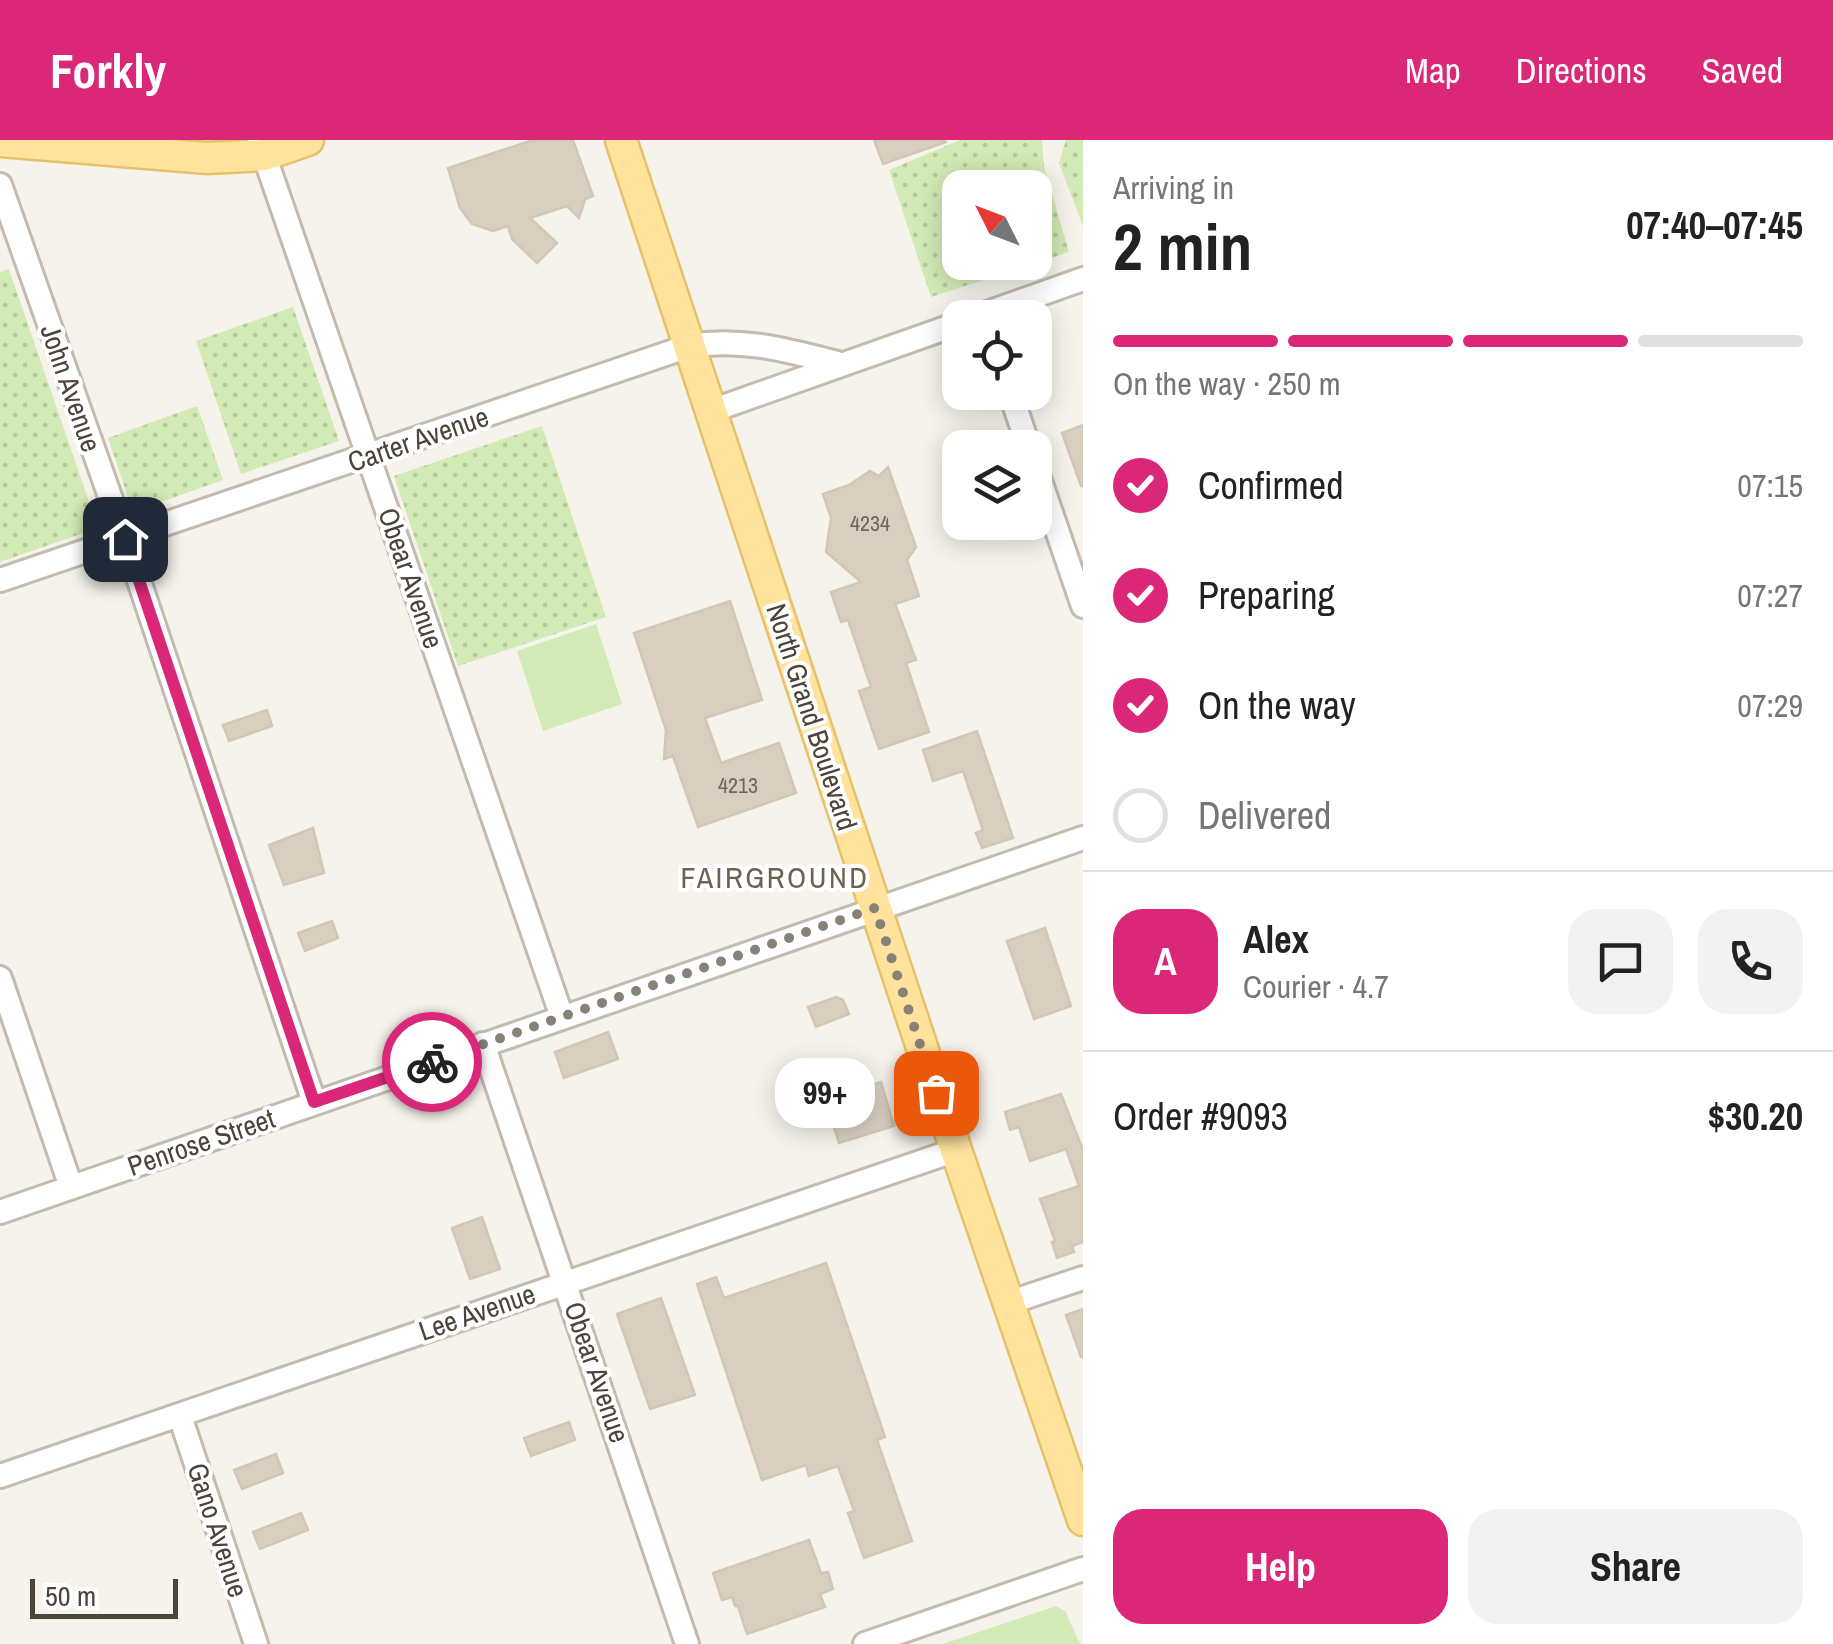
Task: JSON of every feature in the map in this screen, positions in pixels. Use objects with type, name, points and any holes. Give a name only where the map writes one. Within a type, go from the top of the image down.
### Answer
[{"type":"main road","points":[[0,141],[207,158],[308,140]]},
{"type":"main road","name":"North Grand Boulevard","points":[[621,140],[1083,1520]]},
{"type":"street","name":"Obear Avenue","points":[[261,148],[562,1016]]},
{"type":"street","name":"John Avenue","points":[[0,185],[125,539],[314,1102]]},
{"type":"street","points":[[1026,300],[1083,280]]},
{"type":"street","points":[[711,411],[942,328]]},
{"type":"street","name":"Carter Avenue","points":[[0,580],[690,346],[715,342],[754,344],[841,364]]},
{"type":"street","points":[[1052,516],[1083,606]]},
{"type":"street","name":"Penrose Street","points":[[0,1212],[1083,838]]},
{"type":"street","points":[[0,978],[71,1187]]},
{"type":"street","name":"Obear Avenue","points":[[483,1044],[687,1644]]},
{"type":"street","name":"Lee Avenue","points":[[0,1476],[956,1150]]},
{"type":"street","points":[[1008,1304],[1083,1278]]},
{"type":"street","name":"Gano Avenue","points":[[180,1416],[256,1644]]},
{"type":"street","points":[[865,1644],[1083,1569]]},
{"type":"green space","points":[[960,140],[1042,140],[1045,170],[942,170],[942,280],[983,280],[931,297],[889,170]]},
{"type":"green space","points":[[1066,140],[1083,140],[1083,226],[1059,163]]},
{"type":"green space","points":[[1052,194],[1069,252],[1052,258]]},
{"type":"green space","points":[[9,269],[98,528],[0,562],[0,272]]},
{"type":"green space","points":[[293,307],[339,441],[241,474],[196,341]]},
{"type":"green space","points":[[197,406],[223,480],[133,512],[108,438]]},
{"type":"green space","points":[[542,426],[606,617],[458,666],[394,476]]},
{"type":"green space","points":[[596,624],[622,704],[543,731],[517,651]]},
{"type":"green space","points":[[1056,1606],[1065,1611],[1080,1644],[943,1644]]},
{"type":"building","points":[[533,140],[573,140],[593,196],[585,199],[579,218],[567,206],[530,218],[557,243],[537,263],[512,239],[508,226],[493,231],[472,224],[460,208],[448,168]]},
{"type":"building","points":[[874,140],[945,140],[946,142],[883,164]]},
{"type":"building","points":[[1083,425],[1083,486],[1081,486],[1062,433]]},
{"type":"building","points":[[888,467],[916,547],[907,560],[919,596],[895,604],[916,660],[906,663],[929,732],[879,749],[859,691],[871,687],[848,620],[841,622],[831,592],[861,582],[826,552],[831,518],[823,494],[849,485],[870,471],[879,476]]},
{"type":"building","points":[[730,601],[762,700],[705,718],[721,763],[779,743],[796,793],[698,827],[673,756],[664,759],[666,730],[634,633]]},
{"type":"building","points":[[267,710],[272,726],[229,741],[223,725]]},
{"type":"building","points":[[977,731],[1013,838],[982,848],[976,833],[983,830],[963,771],[933,781],[923,750]]},
{"type":"building","points":[[313,828],[324,873],[284,885],[269,845]]},
{"type":"building","points":[[332,921],[338,938],[305,951],[298,933]]},
{"type":"building","points":[[1045,928],[1071,1006],[1034,1019],[1007,941]]},
{"type":"building","points":[[836,997],[843,1000],[849,1014],[816,1027],[808,1007]]},
{"type":"building","points":[[608,1032],[618,1059],[564,1078],[555,1052]]},
{"type":"building","points":[[881,1082],[894,1126],[839,1143],[825,1099]]},
{"type":"building","points":[[1061,1094],[1083,1150],[1083,1242],[1072,1246],[1074,1252],[1057,1258],[1040,1199],[1079,1186],[1066,1149],[1030,1161],[1019,1127],[1010,1130],[1005,1112]]},
{"type":"building","points":[[482,1217],[500,1269],[470,1279],[452,1228]]},
{"type":"building","points":[[826,1263],[885,1437],[877,1440],[912,1541],[864,1558],[848,1513],[854,1511],[838,1466],[809,1476],[806,1465],[762,1480],[697,1284],[716,1277],[724,1298]]},
{"type":"building","points":[[661,1298],[695,1395],[650,1409],[617,1314]]},
{"type":"building","points":[[1083,1309],[1083,1357],[1081,1357],[1066,1315]]},
{"type":"building","points":[[569,1422],[575,1440],[531,1456],[524,1438]]},
{"type":"building","points":[[276,1454],[283,1473],[242,1489],[234,1470]]},
{"type":"building","points":[[301,1513],[308,1530],[260,1549],[253,1532]]},
{"type":"building","points":[[809,1540],[821,1573],[828,1572],[833,1589],[820,1594],[825,1607],[747,1634],[738,1606],[732,1597],[722,1600],[713,1573]]},
{"type":"way so far","points":[[432,1062],[875,908],[936,1093]]},
{"type":"place","name":"99+","points":[[936,1093]]},
{"type":"district","name":"FAIRGROUND","points":[[775,878]]},
{"type":"route","points":[[125,539],[314,1102],[432,1062]]}]
